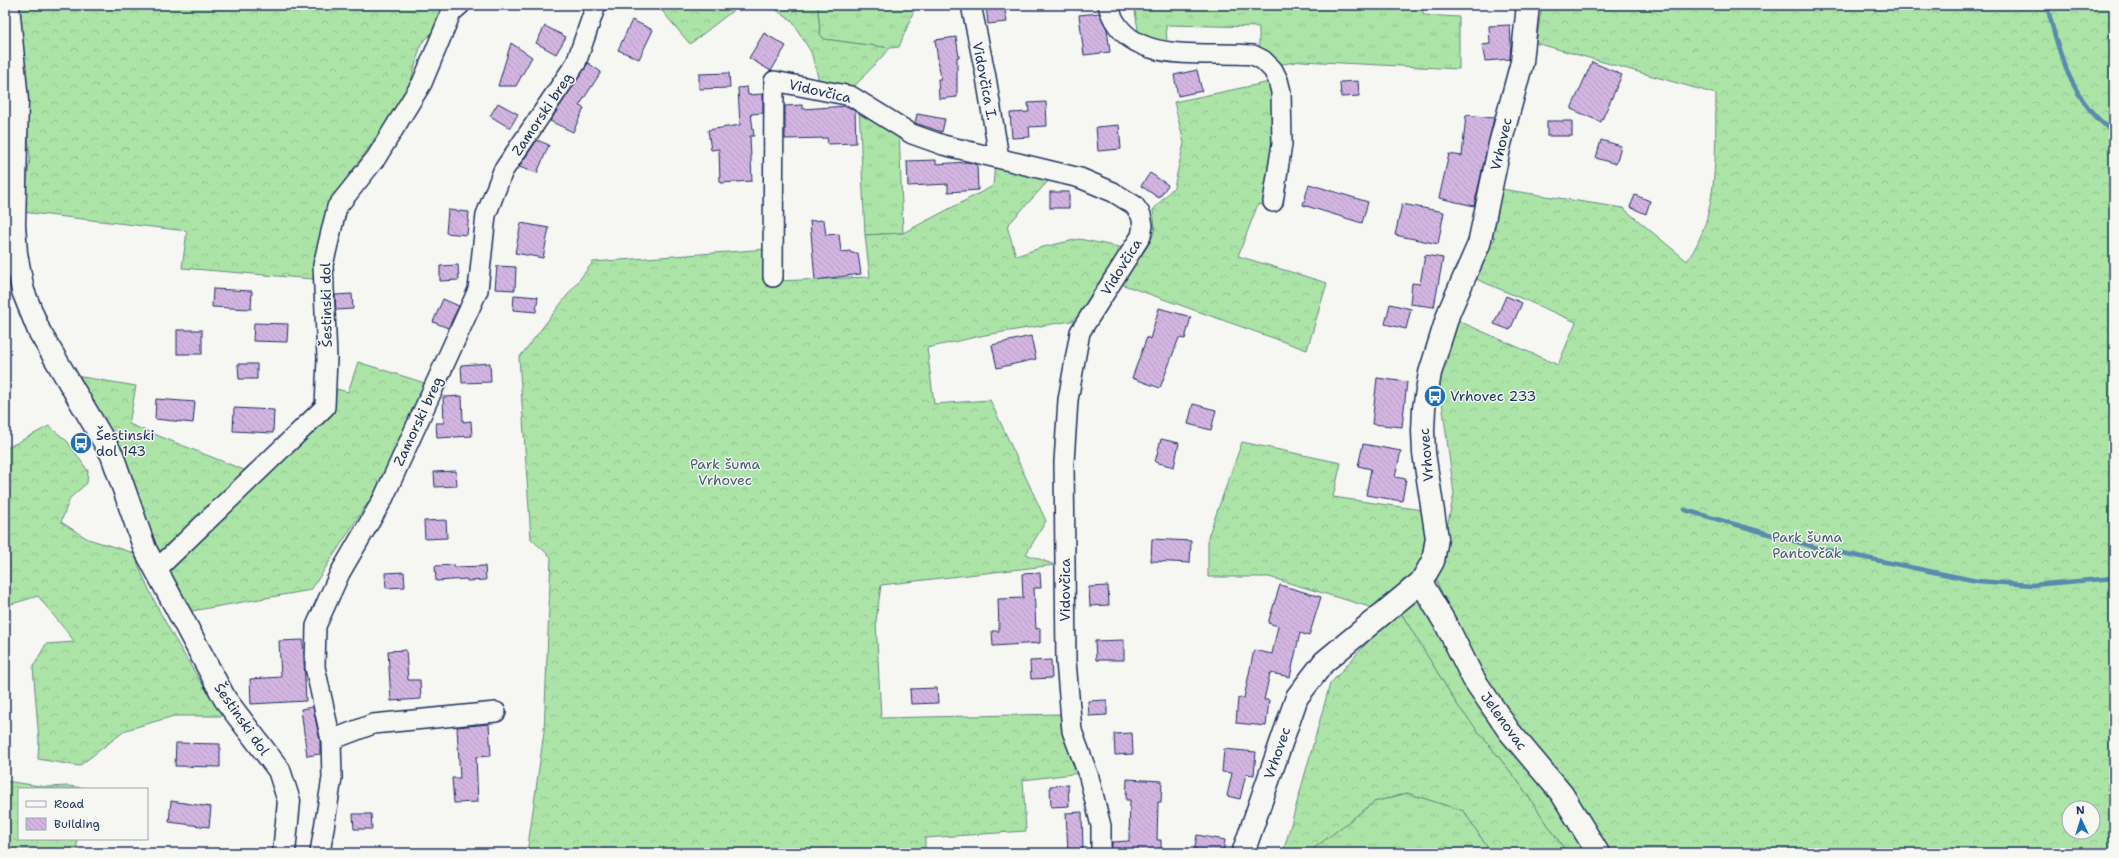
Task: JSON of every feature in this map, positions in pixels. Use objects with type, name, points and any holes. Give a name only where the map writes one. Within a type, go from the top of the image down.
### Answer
[{"type":"street","name":"Šestinski dol","points":[[8,5],[17,101],[14,225],[16,253],[23,291],[39,331],[112,455],[145,548],[224,699],[279,770],[289,801],[284,853]]},
{"type":"street","name":"Šestinski dol","points":[[156,570],[325,407],[327,358],[323,265],[337,207],[376,158],[422,83],[451,13],[460,5]]},
{"type":"street","name":"Zamorski breg","points":[[320,853],[332,778],[330,740],[314,667],[316,626],[340,573],[383,499],[478,290],[486,215],[504,171],[576,62],[596,5]]},
{"type":"street","name":"Vidovčica I.","points":[[971,5],[986,77],[999,158]]},
{"type":"street","points":[[1108,5],[1115,24],[1121,31],[1142,46],[1171,52],[1253,54],[1264,60],[1273,70],[1278,80],[1281,92],[1282,144],[1273,202]]},
{"type":"street","name":"Vrhovec","points":[[1243,853],[1298,697],[1324,662],[1421,582],[1433,561],[1437,538],[1423,446],[1424,408],[1430,373],[1449,312],[1479,244],[1500,144],[1522,62],[1528,5]]},
{"type":"street","name":"Vidovčica","points":[[773,277],[774,81],[851,96],[912,134],[943,145],[1080,178],[1113,192],[1134,205],[1141,215],[1143,225],[1141,236],[1080,332],[1068,400],[1064,454],[1066,661],[1072,731],[1089,777],[1101,826],[1101,853]]},
{"type":"street","name":"Jelenovac","points":[[1421,582],[1448,628],[1473,678],[1510,731],[1562,794],[1598,853]]},
{"type":"street","points":[[330,740],[373,724],[496,712]]},
{"type":"green space","points":[[15,5],[460,5],[421,44],[410,84],[397,109],[341,186],[313,279],[182,268],[187,231],[22,212],[30,158]]},
{"type":"green space","points":[[657,5],[740,5],[690,44]]},
{"type":"green space","points":[[769,5],[819,5],[820,34],[824,39],[890,48],[850,91],[820,84],[811,52],[792,21]]},
{"type":"green space","points":[[819,5],[916,5],[899,47],[890,48],[824,39],[820,34]]},
{"type":"green space","points":[[1134,5],[1314,7],[1314,5],[1423,5],[1423,15],[1459,17],[1459,69],[1301,61],[1277,65],[1259,49],[1259,27],[1166,25],[1167,46],[1139,36]]},
{"type":"green space","name":"Park šuma Pantovčak","points":[[1542,5],[2114,5],[2114,853],[1608,853],[1599,832],[1539,759],[1482,678],[1456,627],[1436,579],[1454,494],[1438,371],[1452,318],[1558,365],[1576,322],[1474,278],[1488,240],[1494,241],[1495,237],[1489,235],[1501,189],[1623,208],[1687,261],[1698,243],[1705,223],[1714,181],[1716,94],[1536,43]]},
{"type":"green space","points":[[1270,82],[1276,123],[1266,206],[1258,204],[1238,256],[1327,283],[1307,350],[1118,283],[1147,248],[1154,232],[1153,210],[1174,187],[1184,143],[1174,102]]},
{"type":"green space","points":[[859,105],[899,130],[903,233],[865,235]]},
{"type":"green space","name":"Park šuma Vrhovec","points":[[995,162],[1051,178],[1007,226],[1016,256],[1043,247],[1079,239],[1129,249],[1093,291],[1077,320],[985,335],[927,348],[934,404],[990,400],[1046,521],[1026,554],[1055,565],[881,585],[876,621],[881,718],[1060,714],[1068,748],[1081,773],[1023,780],[1026,831],[925,838],[925,853],[527,853],[544,732],[551,557],[531,539],[519,358],[593,262],[768,249],[778,281],[870,277],[865,235],[903,233],[993,186]]},
{"type":"green space","points":[[358,362],[428,384],[378,487],[311,590],[186,612],[70,375],[136,386],[129,424],[244,470],[307,414],[316,399],[321,385],[348,392]]},
{"type":"green space","points":[[49,426],[67,441],[88,471],[87,483],[70,498],[61,522],[88,539],[134,553],[152,597],[175,639],[207,692],[226,716],[174,716],[126,730],[79,766],[38,759],[39,740],[33,667],[46,644],[75,642],[38,596],[5,606],[5,449]]},
{"type":"green space","points":[[1242,442],[1341,463],[1333,497],[1422,510],[1426,544],[1420,564],[1414,573],[1373,608],[1269,577],[1208,577],[1208,537]]},
{"type":"green space","points":[[1419,597],[1592,853],[1567,853],[1517,780],[1458,706],[1398,608]]},
{"type":"green space","points":[[1398,608],[1458,706],[1517,780],[1567,853],[1491,853],[1464,811],[1407,793],[1374,802],[1308,853],[1283,853],[1330,684]]},
{"type":"green space","points":[[5,781],[47,787],[68,786],[84,788],[18,788],[18,840],[77,840],[77,848],[81,853],[5,853]]},
{"type":"green space","points":[[1407,793],[1464,811],[1491,853],[1308,853],[1374,802]]},
{"type":"building","points":[[986,5],[1004,5],[1007,22],[988,24]]},
{"type":"building","points":[[1099,13],[1107,29],[1110,52],[1084,55],[1079,15]]},
{"type":"building","points":[[632,20],[653,30],[639,59],[618,50]]},
{"type":"building","points":[[1510,25],[1510,59],[1485,61],[1482,45],[1490,44],[1489,26]]},
{"type":"building","points":[[545,26],[566,37],[556,54],[536,43]]},
{"type":"building","points":[[764,33],[786,46],[771,71],[749,58]]},
{"type":"building","points":[[956,37],[959,57],[957,57],[957,97],[939,99],[938,79],[941,79],[935,40]]},
{"type":"building","points":[[511,43],[532,57],[516,86],[498,86]]},
{"type":"building","points":[[1592,62],[1622,75],[1601,122],[1571,109]]},
{"type":"building","points":[[588,63],[601,72],[579,106],[584,108],[573,132],[550,121]]},
{"type":"building","points":[[1197,70],[1202,91],[1178,96],[1174,75]]},
{"type":"building","points":[[729,73],[730,88],[699,89],[699,74]]},
{"type":"building","points":[[1358,81],[1359,96],[1341,97],[1340,82]]},
{"type":"building","points":[[747,87],[748,95],[763,94],[763,113],[751,114],[754,136],[750,136],[752,181],[720,183],[719,149],[711,150],[708,130],[740,125],[738,88]]},
{"type":"building","points":[[1046,102],[1047,126],[1029,127],[1030,137],[1012,138],[1010,113],[1029,112],[1028,103]]},
{"type":"building","points":[[498,103],[518,114],[510,128],[490,116]]},
{"type":"building","points":[[802,105],[803,109],[847,106],[855,111],[856,143],[828,144],[827,138],[785,139],[785,106]]},
{"type":"building","points":[[917,114],[945,119],[942,132],[915,123]]},
{"type":"building","points":[[1466,115],[1494,118],[1474,206],[1439,198],[1449,154],[1462,156]]},
{"type":"building","points":[[1547,121],[1572,121],[1572,136],[1547,136]]},
{"type":"building","points":[[1119,125],[1121,149],[1098,151],[1096,127]]},
{"type":"building","points":[[537,140],[549,145],[537,173],[519,167]]},
{"type":"building","points":[[1601,140],[1621,146],[1616,164],[1596,158]]},
{"type":"building","points":[[936,160],[936,164],[968,162],[977,165],[978,190],[948,192],[948,184],[908,186],[907,161]]},
{"type":"building","points":[[1150,173],[1168,185],[1159,198],[1141,186]]},
{"type":"building","points":[[1309,184],[1368,202],[1362,223],[1303,205]]},
{"type":"building","points":[[1050,192],[1069,192],[1069,208],[1050,208]]},
{"type":"building","points":[[1635,195],[1650,201],[1646,214],[1630,207]]},
{"type":"building","points":[[1402,204],[1444,212],[1438,244],[1395,235]]},
{"type":"building","points":[[448,210],[469,212],[467,235],[446,233]]},
{"type":"building","points":[[824,220],[826,235],[839,234],[841,252],[850,251],[851,253],[858,253],[861,274],[815,280],[810,221]]},
{"type":"building","points":[[521,223],[549,228],[543,258],[515,253]]},
{"type":"building","points":[[1425,255],[1443,258],[1434,307],[1410,304],[1412,283],[1420,284]]},
{"type":"building","points":[[458,265],[459,280],[440,281],[440,266]]},
{"type":"building","points":[[497,266],[516,267],[515,290],[495,289]]},
{"type":"building","points":[[213,289],[252,291],[251,309],[212,307]]},
{"type":"building","points":[[352,294],[353,309],[336,310],[335,295]]},
{"type":"building","points":[[514,295],[538,297],[536,312],[513,310]]},
{"type":"building","points":[[1506,296],[1522,303],[1510,330],[1494,324]]},
{"type":"building","points":[[443,299],[459,306],[448,328],[433,322]]},
{"type":"building","points":[[1390,304],[1411,309],[1406,329],[1385,324]]},
{"type":"building","points":[[1159,308],[1191,317],[1185,339],[1179,338],[1160,388],[1132,378],[1147,337],[1150,339]]},
{"type":"building","points":[[254,323],[288,324],[287,342],[253,341]]},
{"type":"building","points":[[177,330],[202,330],[202,354],[177,354]]},
{"type":"building","points":[[1031,336],[1036,359],[997,368],[992,345]]},
{"type":"building","points":[[490,363],[491,382],[462,383],[461,365]]},
{"type":"building","points":[[238,364],[257,364],[257,379],[239,379]]},
{"type":"building","points":[[1377,378],[1407,382],[1402,427],[1372,424]]},
{"type":"building","points":[[462,396],[463,422],[471,421],[472,436],[437,438],[436,423],[444,423],[443,397]]},
{"type":"building","points":[[156,399],[195,402],[193,423],[155,419]]},
{"type":"building","points":[[1193,404],[1216,410],[1211,430],[1188,424]]},
{"type":"building","points":[[234,408],[274,410],[273,433],[233,431]]},
{"type":"building","points":[[1161,439],[1179,443],[1174,467],[1155,462]]},
{"type":"building","points":[[1363,444],[1401,451],[1395,477],[1406,479],[1402,501],[1366,495],[1371,469],[1358,466]]},
{"type":"building","points":[[456,471],[457,486],[435,487],[434,472]]},
{"type":"building","points":[[446,520],[447,538],[425,539],[424,521]]},
{"type":"building","points":[[1152,539],[1191,541],[1190,563],[1151,561]]},
{"type":"building","points":[[454,565],[454,567],[485,566],[486,580],[467,581],[467,579],[436,581],[435,566]]},
{"type":"building","points":[[404,572],[405,587],[386,588],[385,573]]},
{"type":"building","points":[[1040,573],[1041,588],[1034,588],[1036,629],[1040,628],[1040,643],[993,646],[992,631],[999,631],[998,599],[1023,598],[1022,574]]},
{"type":"building","points":[[1280,585],[1321,597],[1309,636],[1300,633],[1290,677],[1270,673],[1264,700],[1269,700],[1266,726],[1236,723],[1238,698],[1244,698],[1254,650],[1272,654],[1278,626],[1268,623]]},
{"type":"building","points":[[1108,586],[1109,605],[1090,606],[1089,587]]},
{"type":"building","points":[[303,640],[306,701],[251,704],[250,679],[281,677],[279,641]]},
{"type":"building","points":[[1124,640],[1124,660],[1096,660],[1095,641]]},
{"type":"building","points":[[406,650],[408,680],[420,680],[421,699],[391,701],[388,651]]},
{"type":"building","points":[[1051,660],[1052,678],[1031,679],[1030,661]]},
{"type":"building","points":[[937,688],[938,703],[911,704],[910,689]]},
{"type":"building","points":[[1107,700],[1107,715],[1089,716],[1088,701]]},
{"type":"building","points":[[313,707],[320,741],[320,754],[307,756],[301,709]]},
{"type":"building","points":[[489,724],[491,756],[476,757],[478,802],[454,803],[452,778],[460,778],[457,727]]},
{"type":"building","points":[[1132,733],[1133,754],[1115,755],[1114,734]]},
{"type":"building","points":[[176,743],[220,744],[220,767],[175,766]]},
{"type":"building","points":[[1224,749],[1256,752],[1254,775],[1246,774],[1240,799],[1227,796],[1232,773],[1222,772]]},
{"type":"building","points":[[1127,779],[1162,781],[1161,802],[1158,802],[1157,840],[1161,840],[1161,853],[1112,853],[1112,842],[1129,841],[1130,800],[1126,800]]},
{"type":"building","points":[[1068,785],[1069,806],[1051,807],[1050,786]]},
{"type":"building","points":[[171,801],[211,807],[209,827],[169,822]]},
{"type":"building","points":[[1082,812],[1083,851],[1068,852],[1066,813]]},
{"type":"building","points":[[353,814],[371,814],[372,829],[354,829]]},
{"type":"building","points":[[1197,835],[1225,840],[1223,853],[1194,853]]},
{"type":"waterway","points":[[2047,5],[2056,41],[2077,91],[2087,107],[2114,132]]},
{"type":"waterway","points":[[1685,510],[1818,548],[1977,581],[2032,585],[2114,578]]},
{"type":"place","name":"Vrhovec 233","points":[[1435,396]]},
{"type":"place","name":"Šestinski dol 143","points":[[81,443]]}]
